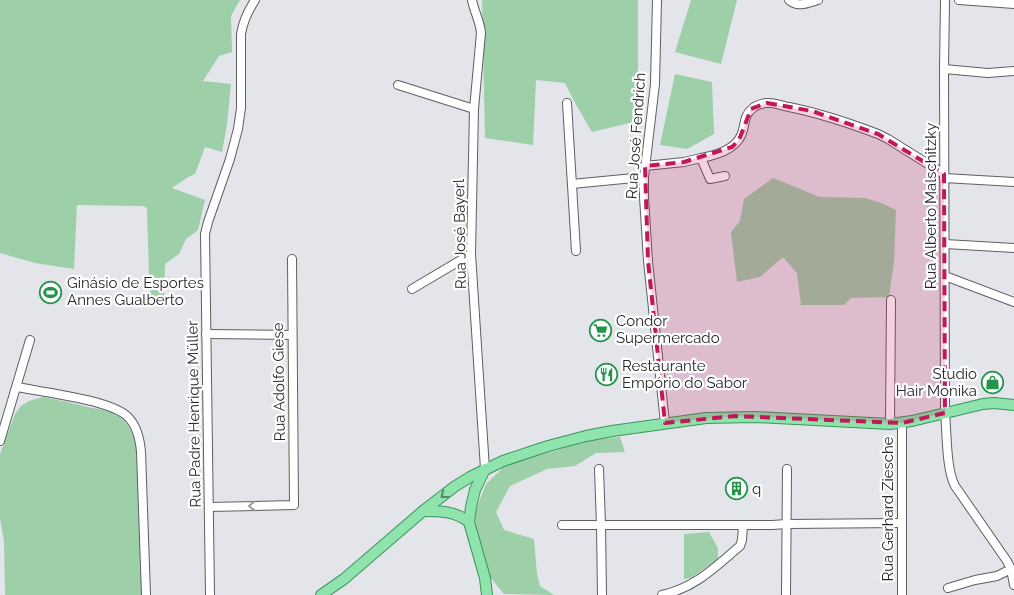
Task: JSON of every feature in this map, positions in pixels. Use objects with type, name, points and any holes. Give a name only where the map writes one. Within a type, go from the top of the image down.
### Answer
[{"type":"main road","points":[[321,595],[344,579],[454,487],[503,461],[568,440],[612,431],[706,418],[735,416],[890,424],[902,423],[983,404],[1014,405]]},
{"type":"main road","points":[[485,469],[475,490],[469,522],[485,578],[487,595]]},
{"type":"main road","points":[[423,511],[452,513],[469,522]]},
{"type":"main road","points":[[485,578],[497,595]]},
{"type":"street","name":"Rua Padre Henrique Müller","points":[[210,595],[205,241],[206,229],[230,159],[238,129],[241,108],[242,25],[255,0]]},
{"type":"street","name":"Rua José Bayerl","points":[[472,0],[481,33],[474,109],[471,254],[485,469]]},
{"type":"street","name":"Rua José Fendrich","points":[[657,0],[655,84],[644,177],[645,226],[666,423]]},
{"type":"street","points":[[789,0],[799,5],[818,0]]},
{"type":"street","name":"Rua Alberto Malschitzky","points":[[945,0],[945,413],[950,467],[953,482],[1011,569]]},
{"type":"street","points":[[959,0],[1014,4]]},
{"type":"street","points":[[944,69],[988,73],[1014,71]]},
{"type":"street","points":[[398,85],[474,109]]},
{"type":"street","points":[[567,103],[576,251]]},
{"type":"street","points":[[645,166],[684,162],[711,156],[732,147],[739,140],[745,118],[751,109],[767,103],[812,111],[862,128],[888,139],[944,176],[1014,182]]},
{"type":"street","points":[[701,158],[710,179],[725,176]]},
{"type":"street","points":[[572,184],[644,177]]},
{"type":"street","points":[[945,244],[1014,248]]},
{"type":"street","points":[[412,289],[471,254]]},
{"type":"street","name":"Rua Adolfo Giese","points":[[209,507],[294,505],[292,259]]},
{"type":"street","points":[[945,276],[1014,302]]},
{"type":"street","points":[[890,424],[891,300]]},
{"type":"street","points":[[206,334],[292,335]]},
{"type":"street","points":[[0,441],[30,340]]},
{"type":"street","points":[[17,388],[108,406],[120,411],[133,424],[137,432],[141,452],[146,595]]},
{"type":"street","name":"Rua Gerhard Ziesche","points":[[902,423],[902,595]]},
{"type":"street","points":[[599,468],[602,595]]},
{"type":"street","points":[[786,595],[788,469]]},
{"type":"street","points":[[562,525],[902,523]]},
{"type":"street","points":[[662,595],[680,591],[697,581],[733,552],[741,544],[743,525]]},
{"type":"street","points":[[948,588],[996,576],[1011,569],[1014,585]]},
{"type":"highlighted area","points":[[767,103],[812,111],[878,134],[944,174],[945,413],[902,423],[735,416],[665,423],[648,261],[645,166],[684,162],[732,147],[739,140],[751,109]]},
{"type":"green space","points":[[0,0],[240,0],[231,16],[232,52],[219,56],[203,81],[231,84],[222,152],[205,147],[195,174],[172,188],[205,200],[198,230],[186,239],[179,254],[165,264],[164,296],[151,298],[147,208],[142,206],[77,205],[74,269],[35,263],[0,253]]},
{"type":"green space","points":[[482,0],[638,0],[638,121],[592,132],[565,83],[536,80],[533,145],[485,138]]},
{"type":"green space","points":[[691,0],[737,0],[721,64],[675,52]]},
{"type":"green space","points":[[675,74],[712,82],[714,134],[687,149],[660,145]]},
{"type":"green space","points":[[773,178],[820,197],[865,198],[896,210],[894,262],[889,297],[851,298],[844,305],[801,305],[797,273],[783,257],[760,277],[737,282],[731,232],[740,221],[744,199]]},
{"type":"green space","points":[[43,397],[110,412],[121,418],[130,429],[138,452],[142,595],[5,595],[4,541],[0,519],[0,454],[15,414],[21,406],[29,401]]},
{"type":"green space","points":[[620,437],[625,452],[596,453],[575,466],[547,469],[510,486],[496,512],[504,530],[534,539],[540,586],[554,595],[504,594],[490,577],[484,552],[475,528],[476,510],[486,484],[506,465],[591,440]]},
{"type":"green space","points":[[709,532],[718,548],[718,559],[691,578],[684,579],[684,534]]},
{"type":"place","name":"Ginásio de Esportes Annes Gualberto","points":[[51,292]]},
{"type":"place","name":"Condor Supermercado","points":[[600,330]]},
{"type":"place","name":"Restaurante Empório do Sabor","points":[[606,375]]},
{"type":"place","name":"Studio Hair Monika","points":[[993,383]]},
{"type":"place","name":"q","points":[[736,489]]}]
